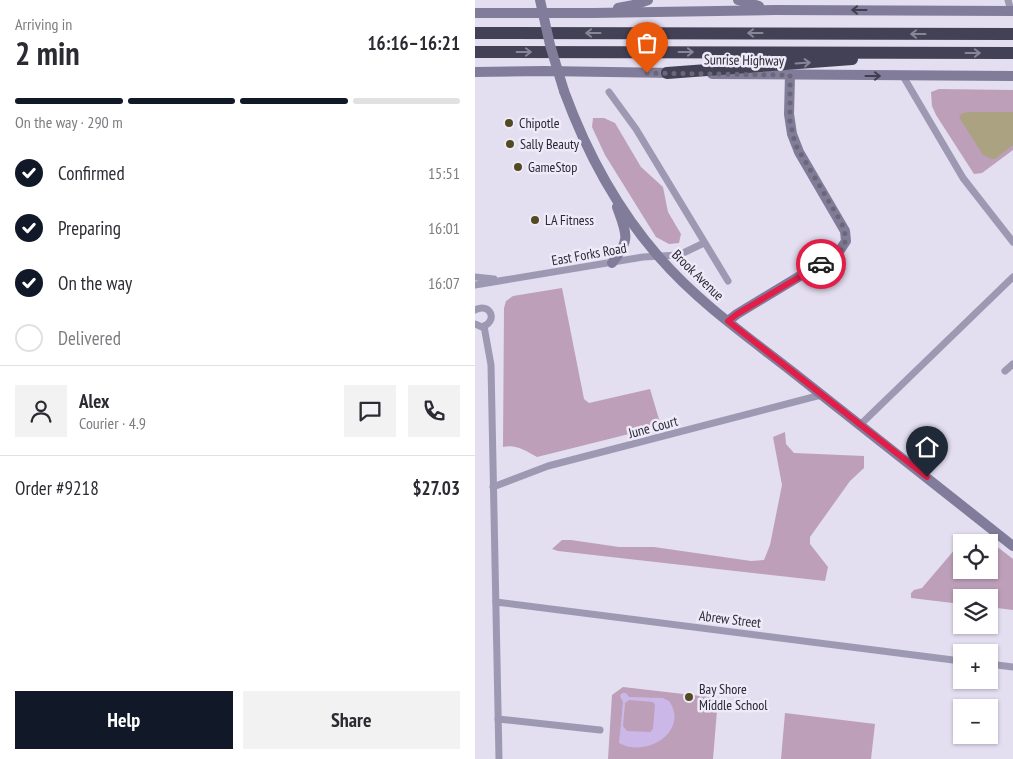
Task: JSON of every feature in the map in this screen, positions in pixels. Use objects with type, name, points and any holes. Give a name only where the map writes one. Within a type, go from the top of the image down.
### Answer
[{"type":"highway","name":"Sunrise Highway","points":[[475,33],[1013,34]]},
{"type":"highway","name":"Sunrise Highway","points":[[475,52],[1013,53]]},
{"type":"highway","points":[[667,73],[833,62],[907,53]]},
{"type":"main road","name":"Brook Avenue","points":[[540,0],[550,45],[564,91],[587,146],[610,188],[637,230],[659,256],[686,285],[728,321],[859,425],[1011,541]]},
{"type":"main road","points":[[593,13],[634,5],[648,0]]},
{"type":"main road","points":[[738,0],[775,10]]},
{"type":"main road","points":[[475,13],[775,10],[1012,11]]},
{"type":"main road","name":"Sunrise Highway","points":[[475,72],[544,71],[1013,76]]},
{"type":"main road","points":[[728,321],[839,253],[846,241],[846,235],[841,222],[801,157],[794,140],[789,114],[790,75]]},
{"type":"main road","points":[[610,188],[624,227],[626,239],[622,249],[612,263]]},
{"type":"street","points":[[1008,0],[1012,11]]},
{"type":"street","points":[[903,76],[963,178],[1013,242]]},
{"type":"street","points":[[609,92],[636,129],[728,281]]},
{"type":"street","name":"East Forks Road","points":[[475,285],[659,256],[679,255],[704,243]]},
{"type":"street","points":[[475,277],[505,281]]},
{"type":"street","points":[[859,425],[1013,277]]},
{"type":"street","points":[[475,310],[485,308],[489,312],[491,320],[484,326],[475,324]]},
{"type":"street","points":[[484,326],[491,365],[499,759]]},
{"type":"street","points":[[1005,371],[1013,364]]},
{"type":"street","name":"June Court","points":[[493,487],[548,466],[821,395]]},
{"type":"street","name":"Abrew Street","points":[[496,602],[953,660]]},
{"type":"street","points":[[998,665],[1013,667]]},
{"type":"street","points":[[498,719],[600,730]]},
{"type":"shaded area","points":[[939,89],[1013,90],[1013,150],[982,173],[974,174],[932,106],[931,92]]},
{"type":"shaded area","points":[[1013,112],[1013,145],[995,159],[983,155],[959,117],[963,113]]},
{"type":"shaded area","points":[[593,118],[604,118],[615,123],[641,167],[663,187],[668,212],[681,234],[679,243],[669,244],[656,237],[605,155],[592,127]]},
{"type":"shaded area","points":[[562,288],[584,399],[589,403],[650,389],[661,426],[537,457],[517,447],[503,447],[504,308],[506,301],[513,296]]},
{"type":"shaded area","points":[[785,432],[786,444],[794,453],[864,456],[864,468],[850,481],[810,537],[810,544],[828,567],[825,581],[552,549],[562,540],[571,540],[619,547],[654,547],[751,561],[764,560],[770,545],[782,485],[773,437]]},
{"type":"shaded area","points":[[998,547],[1013,559],[1013,610],[998,608],[998,589],[953,589],[953,603],[911,598],[911,593],[914,590],[922,588],[953,551],[953,579],[998,579]]},
{"type":"shaded area","points":[[623,687],[718,698],[713,759],[608,759],[612,695]]},
{"type":"shaded area","points":[[785,713],[875,724],[871,759],[781,759]]},
{"type":"sand","points":[[622,693],[626,693],[629,697],[663,698],[669,701],[674,712],[674,722],[670,731],[662,739],[642,747],[630,747],[619,743],[623,702],[620,696]],"holes":[[[629,700],[653,702],[655,705],[653,729],[650,732],[627,731],[623,726],[625,703]]]},
{"type":"way so far","points":[[647,73],[790,75],[789,114],[795,144],[841,222],[846,235],[845,245],[841,251],[821,264]]},
{"type":"place","name":"Chipotle","points":[[509,123]]},
{"type":"place","name":"Sally Beauty","points":[[510,144]]},
{"type":"place","name":"GameStop","points":[[518,167]]},
{"type":"place","name":"LA Fitness","points":[[535,220]]},
{"type":"place","name":"Bay Shore Middle School","points":[[689,697]]},
{"type":"route","points":[[821,264],[728,321],[927,477]]}]
